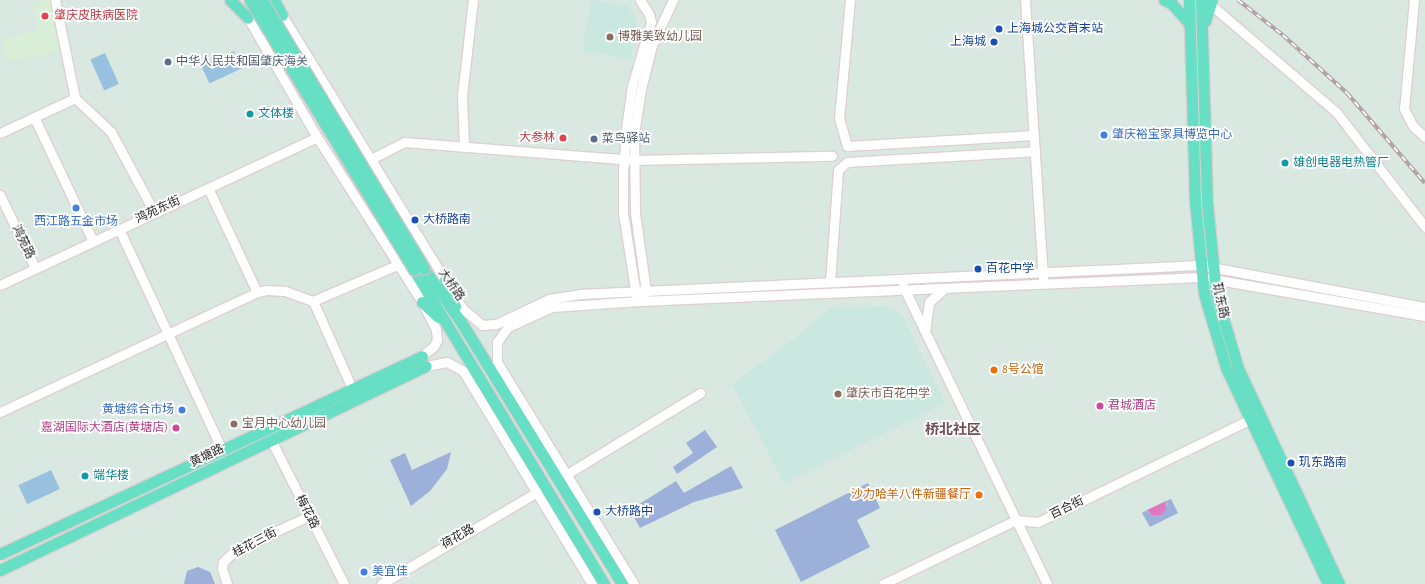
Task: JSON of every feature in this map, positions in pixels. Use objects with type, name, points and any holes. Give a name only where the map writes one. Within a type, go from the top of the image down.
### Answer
[{"type":"main road","points":[[230,0],[248,18]]},
{"type":"main road","points":[[238,0],[248,18]]},
{"type":"main road","name":"大桥路","points":[[250,0],[419,269],[460,322],[622,584]]},
{"type":"main road","name":"大桥路","points":[[262,0],[419,269],[449,329],[604,584]]},
{"type":"main road","points":[[274,0],[284,19]]},
{"type":"main road","points":[[284,0],[284,19]]},
{"type":"main road","points":[[1164,0],[1171,4],[1190,24]]},
{"type":"main road","name":"玑东路","points":[[1189,0],[1194,202],[1201,277],[1218,347],[1339,584]]},
{"type":"main road","name":"玑东路","points":[[1207,1],[1202,31],[1207,202],[1212,272],[1230,347],[1254,417],[1328,584]]},
{"type":"main road","points":[[445,280],[460,322]]},
{"type":"main road","points":[[422,302],[449,329]]},
{"type":"main road","name":"黄塘路","points":[[0,554],[352,388],[424,361]]},
{"type":"main road","name":"黄塘路","points":[[0,570],[271,440],[424,361]]},
{"type":"street","points":[[55,0],[75,98],[111,132],[154,212]]},
{"type":"street","points":[[464,146],[462,96],[473,0]]},
{"type":"street","points":[[640,0],[649,14],[651,22],[632,86],[628,160],[623,214],[633,292],[640,301]]},
{"type":"street","points":[[640,301],[646,291],[628,160],[641,89],[652,45],[673,0]]},
{"type":"street","points":[[850,0],[839,118],[847,146],[1034,135]]},
{"type":"street","points":[[1025,0],[1044,284]]},
{"type":"street","points":[[1414,0],[1404,109],[1413,126],[1425,137]]},
{"type":"street","points":[[1207,1],[1337,113],[1425,228]]},
{"type":"street","points":[[248,18],[317,137],[396,264],[422,302],[436,330],[437,340],[424,361],[451,364],[462,371],[592,584]]},
{"type":"street","points":[[258,34],[262,24],[268,19],[284,19],[462,309],[482,325],[496,324],[549,299],[580,294],[1200,265],[1212,272],[1425,316]]},
{"type":"street","points":[[0,133],[75,98]]},
{"type":"street","points":[[34,117],[93,241]]},
{"type":"street","name":"鸿苑东街","points":[[0,285],[317,137]]},
{"type":"street","points":[[371,159],[404,142],[628,160],[832,156]]},
{"type":"street","points":[[830,282],[838,170],[847,162],[1035,151]]},
{"type":"street","points":[[208,188],[257,292]]},
{"type":"street","name":"鸿苑路","points":[[0,194],[35,268]]},
{"type":"street","points":[[119,229],[222,450]]},
{"type":"street","points":[[0,412],[257,292],[267,290],[286,291],[313,301],[396,264]]},
{"type":"street","points":[[634,584],[497,362],[497,342],[508,328],[552,307],[640,301],[1201,277],[1212,272],[1425,307]]},
{"type":"street","points":[[902,279],[903,290],[1047,584]]},
{"type":"street","points":[[925,334],[925,316],[929,302],[945,288]]},
{"type":"street","points":[[313,301],[352,388]]},
{"type":"street","points":[[491,371],[526,410]]},
{"type":"street","points":[[469,381],[487,392]]},
{"type":"street","points":[[567,474],[700,393]]},
{"type":"street","name":"百合街","points":[[1016,520],[1038,522],[1254,417]]},
{"type":"street","name":"梅花路","points":[[271,440],[344,584]]},
{"type":"street","name":"荷花路","points":[[387,582],[537,492]]},
{"type":"street","points":[[556,505],[569,546]]},
{"type":"street","name":"桂花三街","points":[[227,584],[222,568],[230,555],[246,545],[309,516]]},
{"type":"street","points":[[883,584],[1016,520]]},
{"type":"shaded area","name":"肇庆皮肤病医院","points":[[51,0],[61,51],[7,62],[2,38],[38,31],[33,2]]},
{"type":"shaded area","name":"博雅美致幼儿园","points":[[591,0],[628,6],[637,23],[631,59],[582,51]]},
{"type":"shaded area","points":[[234,51],[242,68],[209,83],[201,66]]},
{"type":"shaded area","points":[[105,53],[119,84],[104,91],[90,60]]},
{"type":"shaded area","name":"肇庆市百花中学","points":[[886,306],[900,313],[904,319],[945,403],[784,483],[732,384],[790,342],[830,308]]},
{"type":"shaded area","points":[[705,430],[717,447],[677,474],[673,467],[693,453],[686,443]]},
{"type":"shaded area","points":[[451,452],[447,469],[430,491],[411,506],[390,460],[405,453],[412,470]]},
{"type":"shaded area","points":[[731,466],[743,488],[694,502],[640,528],[630,510],[676,481],[684,493]]},
{"type":"shaded area","points":[[51,470],[60,489],[27,504],[18,485]]},
{"type":"shaded area","points":[[868,483],[880,508],[857,520],[870,547],[801,582],[775,530]]},
{"type":"shaded area","points":[[1171,499],[1178,513],[1150,527],[1142,513],[1147,510],[1149,513],[1167,505],[1166,501]]},
{"type":"shaded area","points":[[1166,501],[1166,509],[1161,515],[1152,515],[1147,510]]},
{"type":"shaded area","points":[[198,567],[210,572],[215,584],[184,584],[187,571]]},
{"type":"railway","points":[[1238,0],[1283,35],[1347,93],[1425,183]]},
{"type":"place","name":"肇庆皮肤病医院","points":[[45,16]]},
{"type":"place","name":"上海城公交首末站","points":[[999,29]]},
{"type":"place","name":"博雅美致幼儿园","points":[[610,37]]},
{"type":"place","name":"上海城","points":[[994,42]]},
{"type":"place","name":"中华人民共和国肇庆海关","points":[[168,62]]},
{"type":"place","name":"文体楼","points":[[250,114]]},
{"type":"place","name":"肇庆裕宝家具博览中心","points":[[1104,135]]},
{"type":"place","name":"大参林","points":[[563,138]]},
{"type":"place","name":"菜鸟驿站","points":[[594,139]]},
{"type":"place","name":"雄创电器电热管厂","points":[[1285,163]]},
{"type":"place","name":"西江路五金市场","points":[[76,208]]},
{"type":"place","name":"大桥路南","points":[[415,220]]},
{"type":"place","name":"百花中学","points":[[978,269]]},
{"type":"place","name":"8号公馆","points":[[994,370]]},
{"type":"place","name":"肇庆市百花中学","points":[[838,394]]},
{"type":"place","name":"君城酒店","points":[[1100,406]]},
{"type":"place","name":"黄塘综合市场","points":[[182,410]]},
{"type":"place","name":"宝月中心幼儿园","points":[[234,424]]},
{"type":"place","name":"嘉湖国际大酒店(黄塘店)","points":[[176,428]]},
{"type":"place","name":"玑东路南","points":[[1291,463]]},
{"type":"place","name":"端华楼","points":[[85,476]]},
{"type":"place","name":"沙力哈羊八件新疆餐厅","points":[[979,495]]},
{"type":"place","name":"大桥路中","points":[[597,512]]},
{"type":"place","name":"美宜佳","points":[[364,572]]},
{"type":"district","name":"桥北社区","points":[[953,430]]}]
